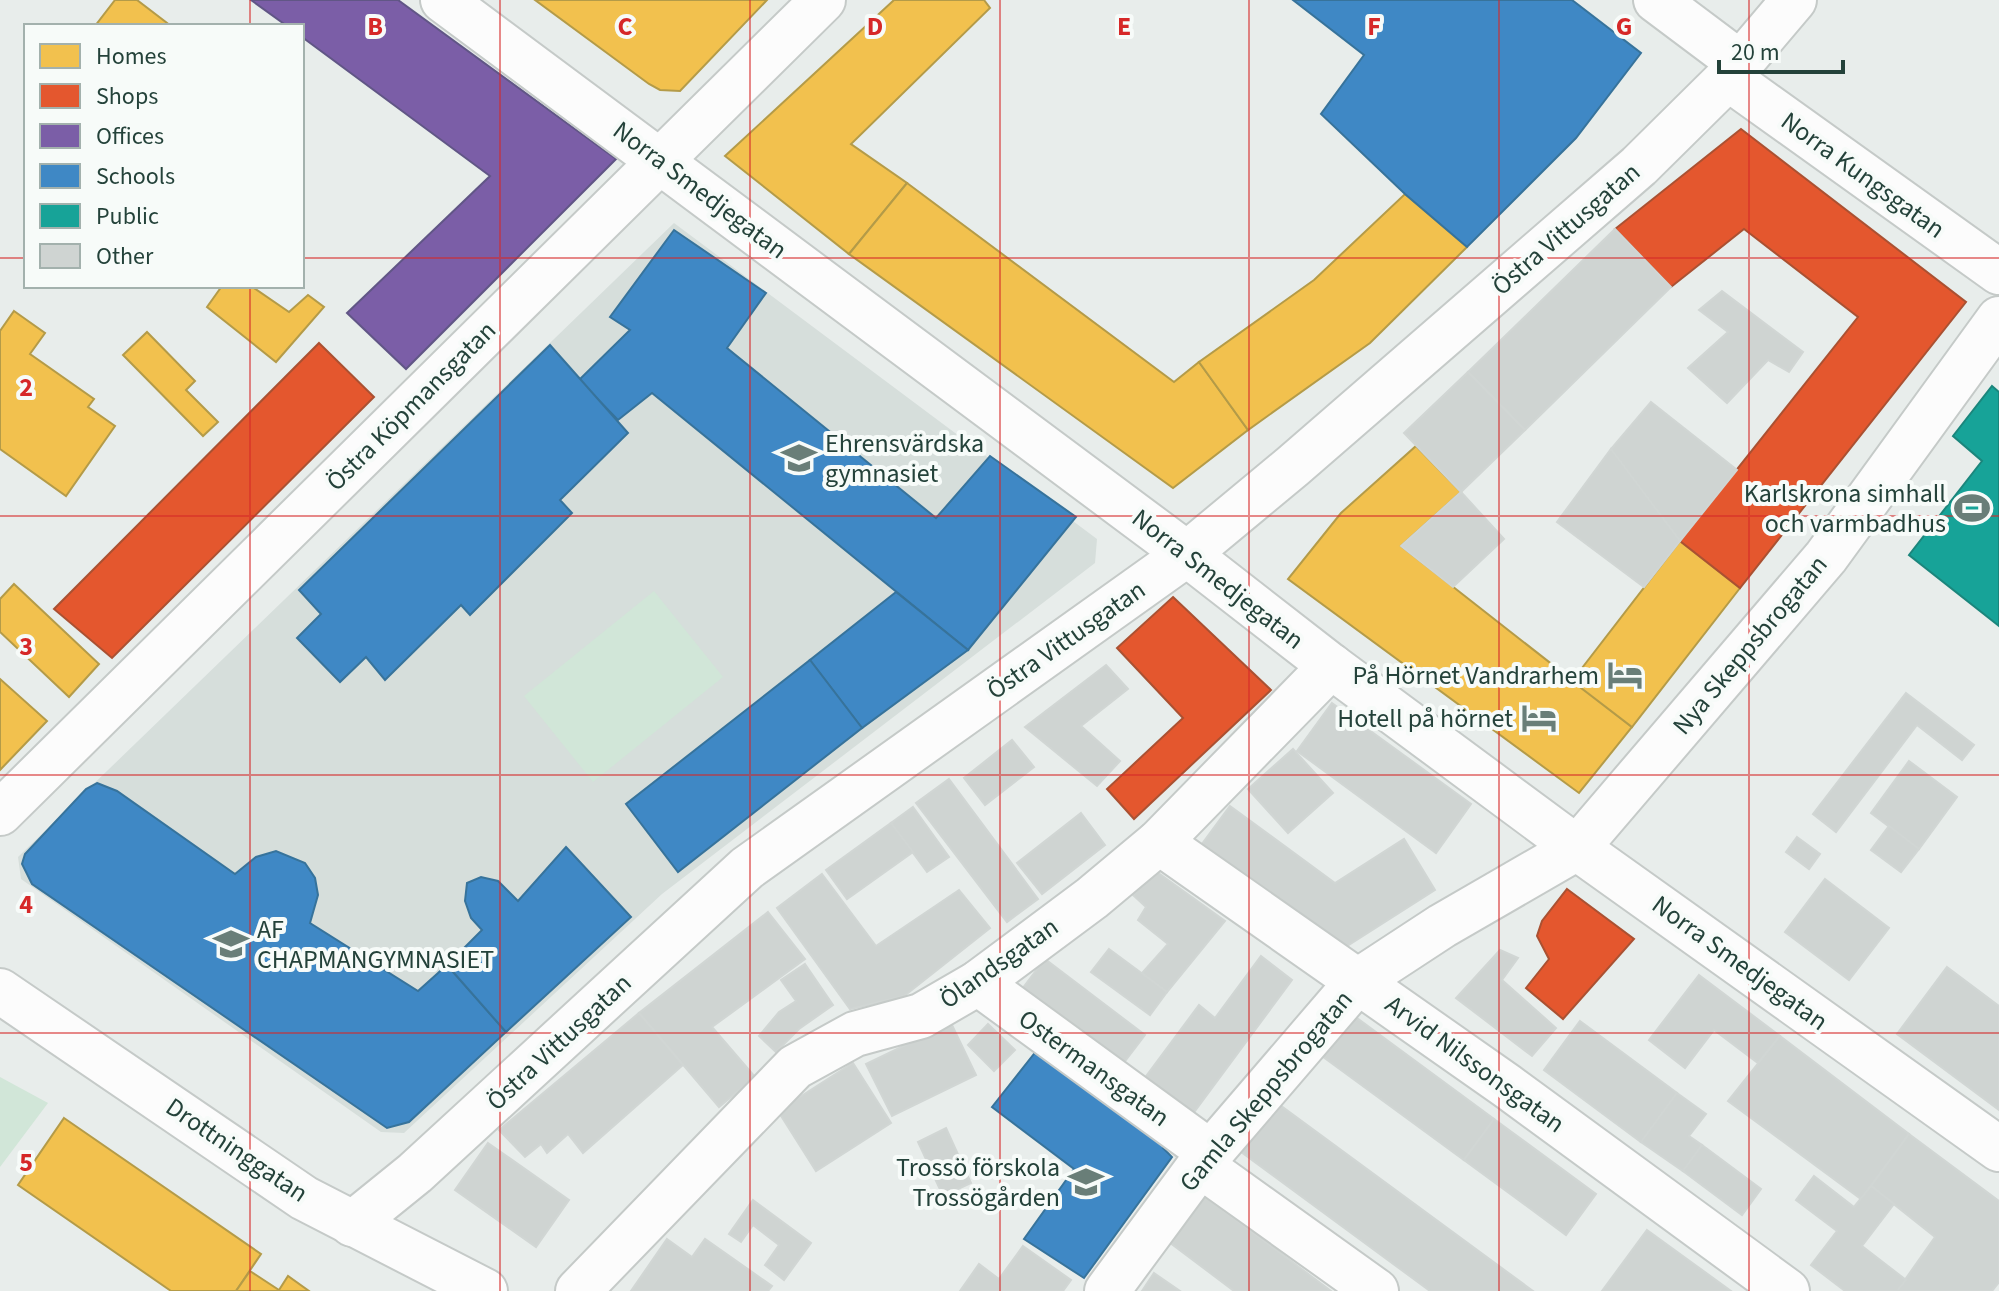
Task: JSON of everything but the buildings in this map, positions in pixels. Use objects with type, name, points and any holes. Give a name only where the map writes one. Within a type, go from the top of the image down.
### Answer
[{"type":"street","name":"Norra Smedjegatan","points":[[443,0],[661,160],[1577,848],[1999,1149]]},
{"type":"street","name":"Östra Köpmansgatan","points":[[0,813],[823,0]]},
{"type":"street","name":"Norra Kungsgatan","points":[[1656,0],[1734,71],[1999,272]]},
{"type":"street","name":"Östra Vittusgatan","points":[[352,1224],[415,1173],[747,868],[1187,554],[1639,166],[1734,71],[1794,0]]},
{"type":"street","name":"Nya Skeppsbrogatan","points":[[1577,848],[1826,557],[1999,319]]},
{"type":"street","name":"Ölandsgatan","points":[[578,1291],[795,1067],[855,1034],[921,1016],[978,983],[1092,898],[1159,842],[1331,666]]},
{"type":"street","name":"Arvid Nilssonsgatan","points":[[1159,842],[1358,981],[1787,1291]]},
{"type":"street","name":"Gamla Skeppsbrogatan","points":[[1107,1291],[1206,1159],[1358,981],[1442,926],[1577,848]]},
{"type":"street","name":"Ostermansgatan","points":[[978,983],[1376,1291]]},
{"type":"street","name":"Drottninggatan","points":[[0,991],[304,1198],[485,1291]]},
{"type":"shaded area","points":[[674,223],[1097,539],[1095,563],[662,894],[404,1133],[381,1132],[21,879],[18,857]]},
{"type":"green space","points":[[654,591],[723,677],[593,782],[524,696]]},
{"type":"green space","points":[[0,1077],[48,1103],[0,1167]]},
{"type":"place","name":"Ehrensvärdska gymnasiet","points":[[799,458]]},
{"type":"place","name":"Karlskrona simhall och varmbadhus","points":[[1972,508]]},
{"type":"place","name":"På Hörnet Vandrarhem","points":[[1625,675]]},
{"type":"place","name":"Hotell på hörnet","points":[[1539,718]]},
{"type":"place","name":"AF CHAPMANGYMNASIET","points":[[231,944]]},
{"type":"place","name":"Trossö förskola Trossögården","points":[[1086,1182]]}]
